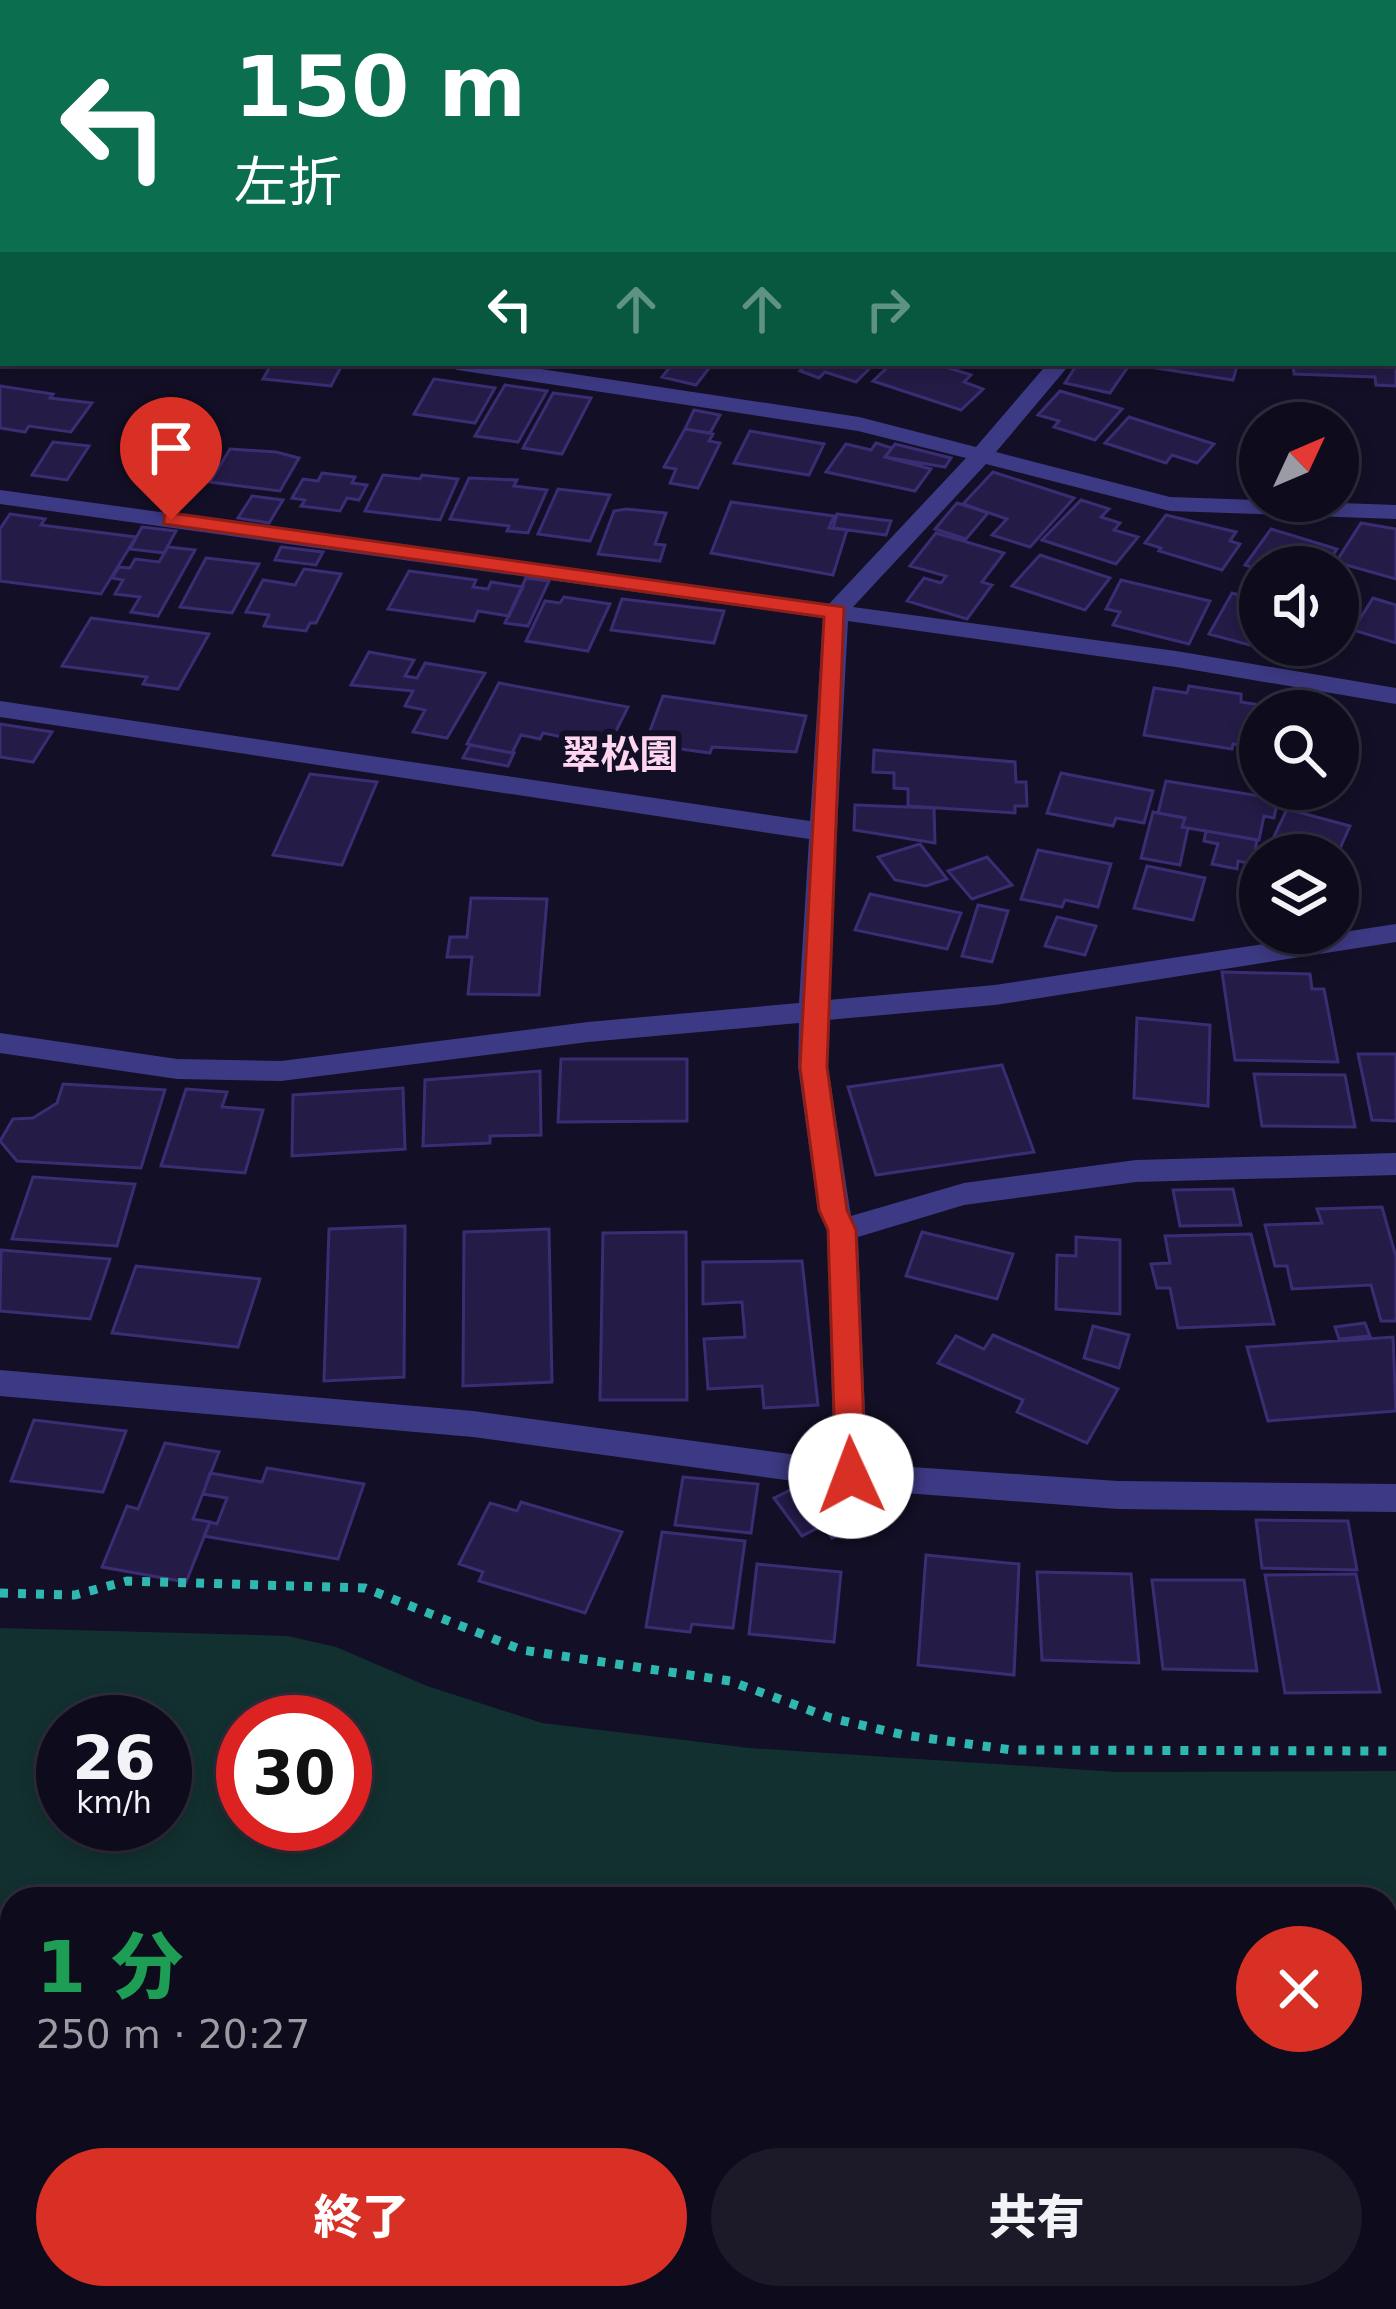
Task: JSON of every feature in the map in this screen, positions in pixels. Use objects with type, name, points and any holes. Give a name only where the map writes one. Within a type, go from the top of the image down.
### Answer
[{"type":"street","points":[[477,366],[819,417],[1170,504],[1396,512]]},
{"type":"street","points":[[851,1476],[842,1230],[833,1210],[813,1067],[836,611],[980,458],[1057,366]]},
{"type":"street","points":[[0,497],[836,611],[1396,696]]},
{"type":"street","points":[[0,709],[823,832]]},
{"type":"street","points":[[0,1043],[177,1069],[281,1071],[813,1009],[995,995],[1393,925]]},
{"type":"street","points":[[842,1230],[964,1194],[1136,1172],[1396,1164]]},
{"type":"street","points":[[0,1383],[472,1424],[851,1476],[1118,1495],[1396,1498]]},
{"type":"path","points":[[0,1593],[75,1595],[127,1581],[365,1588],[522,1650],[730,1681],[832,1718],[904,1735],[1012,1750],[1396,1750]]},
{"type":"green space","points":[[0,1628],[288,1636],[336,1647],[427,1686],[542,1723],[750,1748],[1118,1772],[1396,1771],[1396,1887],[0,1887]]},
{"type":"building","points":[[270,366],[341,366],[331,386],[263,379]]},
{"type":"building","points":[[671,366],[710,367],[696,385],[662,377]]},
{"type":"building","points":[[805,366],[872,366],[856,382],[825,372],[819,378],[800,371]]},
{"type":"building","points":[[889,366],[942,366],[971,375],[964,382],[983,389],[961,410],[873,381]]},
{"type":"building","points":[[1076,366],[1129,366],[1110,393],[1065,383]]},
{"type":"building","points":[[1143,366],[1237,366],[1233,380]]},
{"type":"building","points":[[1293,366],[1396,366],[1396,386],[1376,385],[1375,377],[1294,374]]},
{"type":"building","points":[[434,379],[495,388],[475,423],[414,414]]},
{"type":"building","points":[[505,385],[547,391],[518,442],[475,436]]},
{"type":"building","points":[[0,386],[92,403],[71,432],[29,426],[25,432],[0,428]]},
{"type":"building","points":[[1060,391],[1122,409],[1095,440],[1054,427],[1059,421],[1038,415]]},
{"type":"building","points":[[553,393],[591,398],[562,454],[523,448]]},
{"type":"building","points":[[694,410],[720,415],[710,433],[685,429]]},
{"type":"building","points":[[1129,417],[1214,444],[1197,463],[1172,455],[1166,463],[1105,443]]},
{"type":"building","points":[[685,429],[713,434],[709,441],[720,443],[698,488],[670,483],[676,469],[664,467]]},
{"type":"building","points":[[750,431],[824,444],[809,475],[734,463]]},
{"type":"building","points":[[53,442],[89,446],[67,480],[32,475]]},
{"type":"building","points":[[876,443],[892,448],[885,457],[931,469],[915,491],[826,472],[846,444],[871,450]]},
{"type":"building","points":[[895,444],[951,458],[945,467],[885,457]]},
{"type":"building","points":[[230,449],[299,458],[280,491],[210,482]]},
{"type":"building","points":[[993,472],[1074,498],[1030,547],[992,535],[1007,519],[963,504]]},
{"type":"building","points":[[322,473],[355,477],[352,483],[367,485],[359,500],[347,498],[340,511],[301,506],[305,500],[292,498],[303,479],[318,481]]},
{"type":"building","points":[[383,475],[458,479],[440,520],[365,511]]},
{"type":"building","points":[[469,478],[517,480],[514,486],[547,490],[528,533],[450,519]]},
{"type":"building","points":[[558,489],[610,495],[590,541],[538,534]]},
{"type":"building","points":[[252,496],[283,500],[269,523],[238,518]]},
{"type":"building","points":[[1081,500],[1109,509],[1101,517],[1120,523],[1114,530],[1138,537],[1116,564],[1042,540]]},
{"type":"building","points":[[731,502],[834,516],[829,528],[847,530],[833,575],[711,553]]},
{"type":"building","points":[[957,503],[988,513],[966,539],[935,529]]},
{"type":"building","points":[[614,511],[666,513],[655,544],[665,545],[660,561],[598,554]]},
{"type":"building","points":[[10,514],[45,519],[41,525],[136,537],[101,594],[0,581],[0,529]]},
{"type":"building","points":[[837,514],[891,521],[886,535],[833,528]]},
{"type":"building","points":[[1166,515],[1236,532],[1230,541],[1240,544],[1222,570],[1159,551],[1161,548],[1145,543]]},
{"type":"building","points":[[1361,523],[1396,529],[1396,579],[1359,569],[1359,546],[1346,546]]},
{"type":"building","points":[[142,527],[176,531],[164,553],[130,549]]},
{"type":"building","points":[[1271,529],[1327,546],[1259,546]]},
{"type":"building","points":[[936,533],[1004,553],[982,582],[992,585],[967,619],[907,601],[924,578],[941,583],[946,576],[910,566]]},
{"type":"building","points":[[168,547],[195,550],[158,616],[131,612],[140,597],[115,594],[123,580],[112,578],[119,567],[130,568],[135,559],[159,562]]},
{"type":"building","points":[[281,547],[323,552],[316,565],[275,560]]},
{"type":"building","points":[[1040,555],[1110,578],[1085,610],[1012,586]]},
{"type":"building","points":[[206,558],[259,564],[232,613],[180,607]]},
{"type":"building","points":[[304,569],[341,574],[316,623],[310,623],[306,631],[264,626],[269,615],[246,612],[263,580],[295,585]]},
{"type":"building","points":[[409,571],[476,580],[473,587],[488,589],[491,582],[523,587],[509,616],[478,611],[474,621],[388,609]]},
{"type":"building","points":[[526,578],[549,581],[528,626],[505,623]]},
{"type":"building","points":[[1121,580],[1210,601],[1189,644],[1113,625],[1120,612],[1106,609]]},
{"type":"building","points":[[1232,593],[1239,595],[1239,642],[1209,634]]},
{"type":"building","points":[[564,597],[610,604],[588,651],[526,641],[545,601],[560,603]]},
{"type":"building","points":[[1373,598],[1396,605],[1396,643],[1359,632],[1359,620]]},
{"type":"building","points":[[622,599],[724,611],[714,643],[611,630]]},
{"type":"building","points":[[91,618],[209,634],[178,689],[143,684],[147,677],[62,666]]},
{"type":"building","points":[[369,652],[414,660],[405,676],[417,678],[425,663],[485,673],[447,738],[413,732],[425,710],[405,706],[413,691],[351,685]]},
{"type":"building","points":[[499,683],[628,707],[613,737],[586,732],[582,741],[543,733],[540,739],[521,735],[512,753],[467,744]]},
{"type":"building","points":[[1189,686],[1239,694],[1239,745],[1233,744],[1232,749],[1144,735],[1154,688],[1187,693]]},
{"type":"building","points":[[663,696],[806,716],[796,752],[712,747],[710,753],[645,744]]},
{"type":"building","points":[[0,724],[52,732],[33,762],[0,757]]},
{"type":"building","points":[[470,745],[514,753],[508,766],[463,758]]},
{"type":"building","points":[[874,750],[1015,762],[1016,782],[1026,782],[1027,806],[1015,806],[1015,813],[908,806],[908,789],[894,788],[894,773],[873,772]]},
{"type":"building","points":[[1061,773],[1153,791],[1144,823],[1116,818],[1113,826],[1047,813]]},
{"type":"building","points":[[310,774],[377,782],[342,865],[273,855]]},
{"type":"building","points":[[1166,781],[1239,793],[1239,810],[1276,810],[1274,818],[1264,816],[1260,834],[1239,837],[1182,827],[1185,818],[1158,813]]},
{"type":"building","points":[[855,805],[934,808],[935,843],[854,830]]},
{"type":"building","points":[[1287,810],[1350,826],[1346,834],[1275,834]]},
{"type":"building","points":[[1153,812],[1185,818],[1182,827],[1188,828],[1180,865],[1141,858]]},
{"type":"building","points":[[1206,831],[1239,837],[1237,869],[1212,864],[1218,844],[1204,841]]},
{"type":"building","points":[[920,844],[947,879],[926,886],[895,880],[878,857]]},
{"type":"building","points":[[1038,850],[1111,864],[1098,907],[1065,900],[1062,907],[1021,899]]},
{"type":"building","points":[[987,857],[1012,885],[972,899],[948,871]]},
{"type":"building","points":[[1147,866],[1205,878],[1193,920],[1134,908]]},
{"type":"building","points":[[870,894],[961,913],[947,949],[855,930]]},
{"type":"building","points":[[471,898],[547,899],[539,995],[468,994],[472,957],[447,957],[450,937],[467,937]]},
{"type":"building","points":[[978,905],[1008,911],[992,962],[962,956]]},
{"type":"building","points":[[1057,917],[1096,926],[1085,955],[1045,946]]},
{"type":"building","points":[[1222,972],[1310,974],[1312,989],[1324,989],[1338,1062],[1235,1060]]},
{"type":"building","points":[[1137,1018],[1210,1025],[1208,1106],[1134,1098]]},
{"type":"building","points":[[1358,1054],[1396,1054],[1396,1121],[1372,1120]]},
{"type":"building","points":[[561,1059],[687,1059],[687,1121],[558,1122]]},
{"type":"building","points":[[1002,1065],[1034,1152],[876,1175],[848,1087]]},
{"type":"building","points":[[540,1071],[541,1135],[490,1136],[490,1143],[423,1146],[425,1080]]},
{"type":"building","points":[[1254,1074],[1345,1075],[1355,1127],[1262,1126]]},
{"type":"building","points":[[63,1084],[165,1090],[141,1168],[17,1161],[0,1141],[13,1119],[33,1118],[57,1103]]},
{"type":"building","points":[[403,1088],[405,1149],[292,1156],[293,1095]]},
{"type":"building","points":[[186,1089],[227,1092],[222,1107],[263,1110],[245,1173],[161,1166]]},
{"type":"building","points":[[33,1177],[135,1184],[117,1246],[12,1239]]},
{"type":"building","points":[[1233,1189],[1241,1225],[1180,1226],[1173,1190]]},
{"type":"building","points":[[1382,1207],[1396,1257],[1396,1321],[1381,1321],[1371,1285],[1292,1289],[1287,1266],[1275,1266],[1265,1225],[1322,1223],[1317,1209]]},
{"type":"building","points":[[405,1226],[404,1377],[324,1381],[329,1229]]},
{"type":"building","points":[[549,1229],[552,1382],[463,1386],[464,1232]]},
{"type":"building","points":[[686,1232],[687,1400],[600,1400],[603,1233]]},
{"type":"building","points":[[922,1232],[1013,1254],[997,1299],[906,1276]]},
{"type":"building","points":[[1251,1234],[1274,1324],[1178,1328],[1170,1288],[1157,1288],[1151,1264],[1170,1263],[1165,1236]]},
{"type":"building","points":[[1076,1237],[1120,1240],[1120,1314],[1056,1309],[1057,1255],[1076,1256]]},
{"type":"building","points":[[1,1250],[110,1259],[90,1319],[0,1311]]},
{"type":"building","points":[[802,1261],[818,1405],[764,1408],[762,1386],[708,1389],[704,1339],[745,1337],[742,1302],[703,1304],[703,1262]]},
{"type":"building","points":[[136,1266],[260,1279],[238,1347],[112,1333]]},
{"type":"building","points":[[1365,1323],[1370,1336],[1339,1339],[1335,1327]]},
{"type":"building","points":[[1093,1326],[1129,1335],[1119,1368],[1084,1358]]},
{"type":"building","points":[[993,1335],[1118,1389],[1087,1443],[1017,1412],[1023,1400],[938,1363],[956,1336],[984,1349]]},
{"type":"building","points":[[1393,1337],[1396,1411],[1268,1421],[1247,1347]]},
{"type":"building","points":[[34,1420],[126,1431],[103,1492],[11,1481]]},
{"type":"building","points":[[165,1443],[219,1452],[193,1519],[210,1522],[186,1582],[102,1567],[127,1506],[138,1509]]},
{"type":"building","points":[[267,1468],[364,1484],[338,1559],[204,1536],[210,1522],[217,1524],[227,1498],[203,1494],[210,1473],[262,1482]]},
{"type":"building","points":[[683,1477],[758,1484],[751,1533],[675,1525]]},
{"type":"building","points":[[801,1485],[811,1499],[830,1490],[857,1526],[832,1538],[823,1525],[802,1536],[774,1498]]},
{"type":"building","points":[[521,1502],[622,1532],[585,1613],[479,1581],[483,1572],[459,1564],[490,1503],[517,1511]]},
{"type":"building","points":[[1256,1520],[1348,1521],[1357,1570],[1262,1568]]},
{"type":"building","points":[[662,1532],[745,1541],[733,1628],[692,1624],[690,1632],[646,1627]]},
{"type":"building","points":[[926,1555],[1019,1564],[1014,1675],[918,1665]]},
{"type":"building","points":[[757,1564],[841,1572],[834,1642],[749,1634]]},
{"type":"building","points":[[1037,1572],[1131,1574],[1139,1663],[1042,1660]]},
{"type":"building","points":[[1356,1574],[1380,1692],[1285,1693],[1265,1575]]},
{"type":"building","points":[[1152,1580],[1244,1580],[1257,1671],[1163,1669]]},
{"type":"district","name":"翠松園","points":[[620,754]]},
{"type":"route","points":[[171,520],[836,611],[813,1067],[833,1210],[842,1230],[851,1476]]}]
